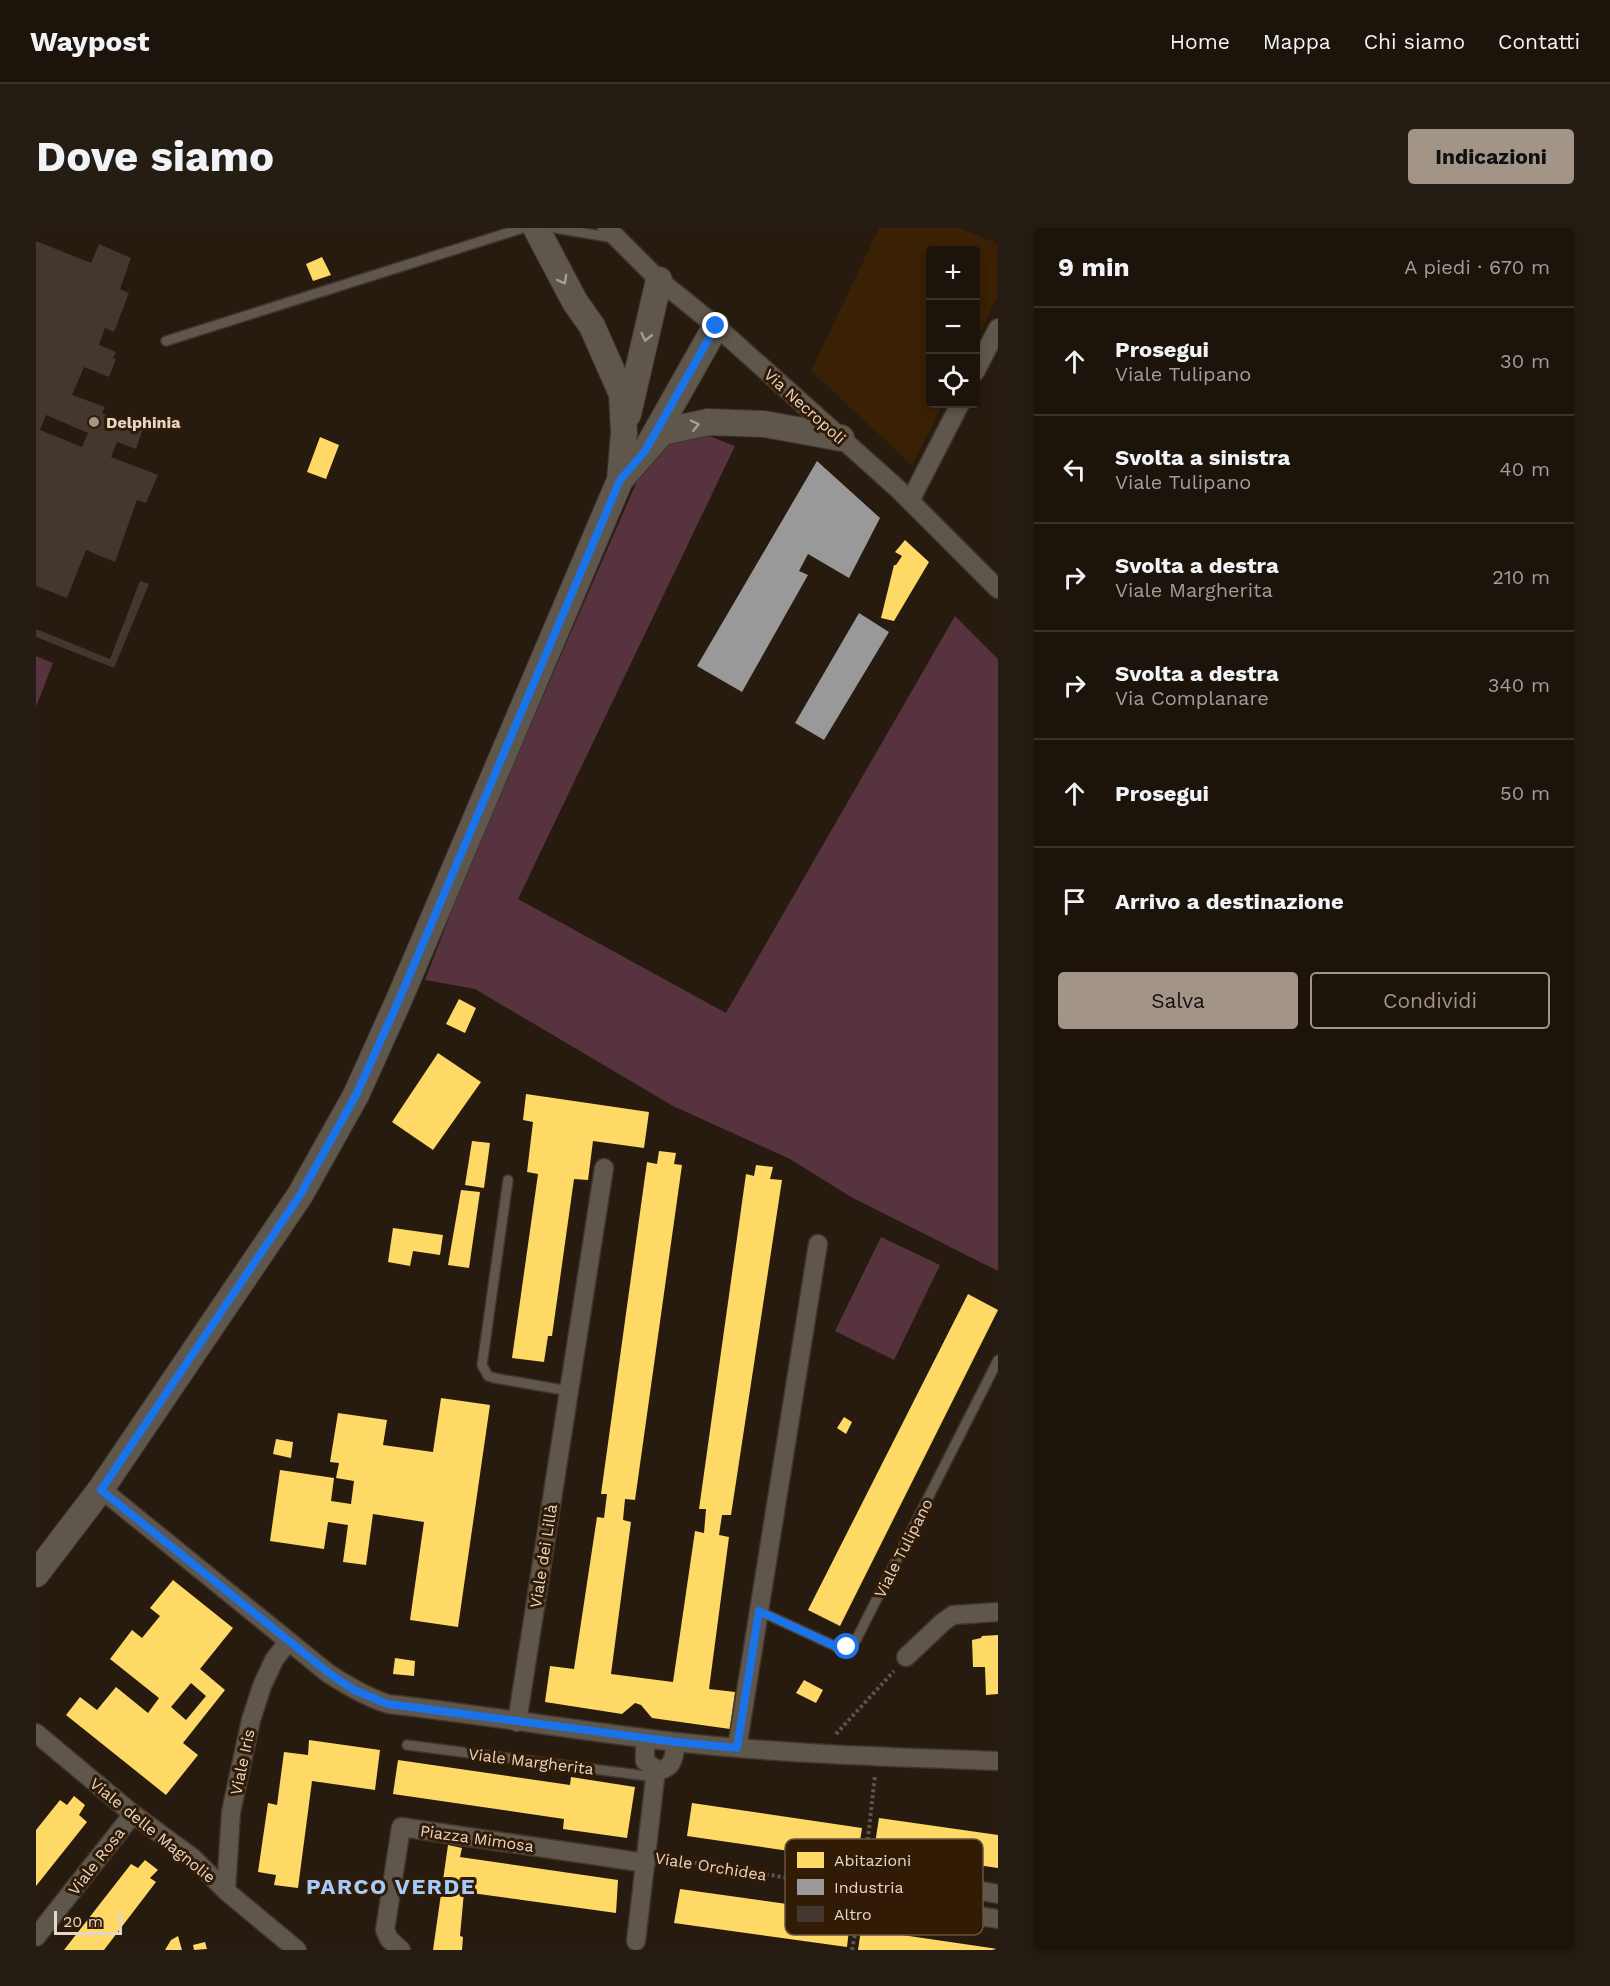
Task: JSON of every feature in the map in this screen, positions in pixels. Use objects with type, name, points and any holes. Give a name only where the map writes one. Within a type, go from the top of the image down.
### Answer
[{"type":"main road","points":[[536,228],[575,302],[592,326],[622,394],[624,433],[620,480]]},
{"type":"main road","points":[[624,433],[659,280]]},
{"type":"main road","points":[[645,451],[716,326]]},
{"type":"main road","points":[[36,1574],[101,1490],[300,1195],[356,1095],[403,991],[620,480],[662,432],[708,422],[764,424],[841,438]]},
{"type":"street","name":"Via Necropoli","points":[[613,233],[659,280],[716,326],[910,501],[998,589]]},
{"type":"street","points":[[980,362],[998,328]]},
{"type":"street","points":[[910,501],[958,408]]},
{"type":"street","name":"Viale dei Lillà","points":[[517,1722],[604,1168]]},
{"type":"street","points":[[737,1748],[818,1244]]},
{"type":"street","points":[[101,1490],[330,1674],[370,1698],[388,1704],[737,1748],[998,1761]]},
{"type":"street","points":[[906,1657],[953,1615],[998,1612]]},
{"type":"street","name":"Viale Iris","points":[[226,1891],[231,1812],[251,1720],[262,1686],[274,1660],[288,1642]]},
{"type":"street","name":"Viale delle Magnolie","points":[[36,1733],[133,1814],[193,1858],[226,1891],[297,1950]]},
{"type":"street","points":[[636,1941],[656,1773],[645,1761],[645,1738]]},
{"type":"street","points":[[656,1773],[667,1768],[674,1760],[676,1742]]},
{"type":"street","name":"Viale Rosa","points":[[36,1937],[133,1814]]},
{"type":"street","name":"Piazza Mimosa","points":[[401,1950],[389,1939],[385,1930],[401,1827],[646,1859]]},
{"type":"street","points":[[983,1891],[998,1894]]},
{"type":"street","points":[[983,1917],[998,1919]]},
{"type":"lane","points":[[166,341],[523,228]]},
{"type":"lane","points":[[555,228],[613,233]]},
{"type":"lane","points":[[508,1180],[482,1365],[488,1376],[494,1378],[569,1391]]},
{"type":"lane","name":"Viale Tulipano","points":[[759,1611],[835,1646],[847,1647],[856,1640],[998,1360]]},
{"type":"lane","name":"Viale Margherita","points":[[407,1745],[656,1773]]},
{"type":"path","points":[[825,1754],[834,1736],[906,1657]]},
{"type":"path","points":[[868,1839],[877,1756]]},
{"type":"path","name":"Viale Orchidea","points":[[646,1859],[785,1879]]},
{"type":"path","points":[[852,1950],[855,1935]]},
{"type":"shaded area","points":[[879,228],[960,228],[998,244],[998,295],[980,333],[980,246],[926,246],[926,408],[941,408],[912,465],[811,371]]},
{"type":"shaded area","points":[[704,434],[735,446],[518,899],[726,1013],[955,616],[998,659],[998,1271],[851,1197],[790,1159],[673,1106],[475,989],[425,980],[469,866],[641,472],[668,445]]},
{"type":"shaded area","points":[[36,656],[53,663],[36,707]]},
{"type":"shaded area","points":[[881,1237],[940,1265],[894,1360],[835,1331]]},
{"type":"building: Abitazioni","points":[[322,257],[331,275],[313,281],[306,264]]},
{"type":"building: Abitazioni","points":[[320,437],[339,445],[326,479],[307,472]]},
{"type":"building: Abitazioni","points":[[905,540],[929,562],[894,621],[881,618],[894,565],[902,556],[895,552]]},
{"type":"building: Abitazioni","points":[[459,999],[476,1008],[465,1033],[446,1024]]},
{"type":"building: Abitazioni","points":[[438,1053],[481,1082],[433,1150],[392,1122]]},
{"type":"building: Abitazioni","points":[[526,1094],[649,1112],[644,1148],[593,1141],[588,1180],[574,1179],[552,1336],[548,1336],[544,1362],[512,1358],[538,1174],[527,1172],[533,1122],[523,1120]]},
{"type":"building: Abitazioni","points":[[472,1141],[490,1143],[484,1188],[465,1185]]},
{"type":"building: Abitazioni","points":[[659,1151],[676,1153],[674,1164],[682,1165],[635,1500],[625,1499],[623,1520],[631,1522],[611,1674],[673,1682],[695,1531],[704,1533],[706,1509],[699,1509],[746,1174],[754,1176],[756,1165],[773,1167],[770,1179],[782,1180],[731,1515],[722,1515],[719,1535],[729,1537],[709,1689],[735,1692],[730,1729],[652,1718],[641,1705],[635,1703],[622,1714],[545,1702],[550,1666],[574,1669],[597,1517],[604,1518],[607,1494],[601,1494],[647,1162],[657,1164]]},
{"type":"building: Abitazioni","points":[[461,1190],[480,1192],[469,1268],[448,1265]]},
{"type":"building: Abitazioni","points":[[393,1228],[443,1235],[440,1255],[413,1251],[410,1266],[388,1262]]},
{"type":"building: Abitazioni","points":[[968,1294],[998,1310],[840,1626],[808,1610]]},
{"type":"building: Abitazioni","points":[[441,1398],[490,1405],[458,1627],[410,1620],[424,1522],[373,1514],[366,1565],[343,1562],[348,1525],[328,1522],[324,1549],[270,1541],[280,1470],[334,1478],[331,1501],[351,1504],[354,1481],[336,1478],[339,1463],[330,1462],[338,1413],[387,1420],[383,1445],[433,1452]]},
{"type":"building: Abitazioni","points":[[844,1417],[852,1422],[846,1434],[837,1428]]},
{"type":"building: Abitazioni","points":[[276,1439],[293,1442],[291,1458],[273,1454]]},
{"type":"building: Abitazioni","points":[[173,1580],[233,1628],[200,1669],[225,1690],[183,1743],[198,1755],[166,1795],[66,1715],[80,1697],[97,1710],[116,1687],[148,1713],[159,1698],[110,1659],[132,1630],[142,1638],[160,1616],[150,1608]],"holes":[[[191,1683],[206,1696],[186,1720],[171,1707]]]},
{"type":"building: Abitazioni","points":[[998,1635],[998,1694],[986,1695],[985,1667],[973,1667],[972,1640],[982,1636]]},
{"type":"building: Abitazioni","points":[[395,1658],[415,1661],[414,1676],[393,1674]]},
{"type":"building: Abitazioni","points":[[804,1680],[823,1690],[816,1703],[796,1693]]},
{"type":"building: Abitazioni","points":[[309,1740],[380,1750],[375,1790],[312,1781],[298,1888],[274,1885],[276,1875],[258,1872],[268,1803],[277,1805],[284,1752],[308,1755]]},
{"type":"building: Abitazioni","points":[[398,1760],[570,1785],[571,1777],[635,1787],[627,1838],[563,1829],[564,1819],[393,1794]]},
{"type":"building: Abitazioni","points":[[74,1796],[85,1805],[79,1815],[87,1822],[36,1886],[36,1830],[60,1800],[67,1805]]},
{"type":"building: Abitazioni","points":[[692,1803],[862,1828],[860,1839],[785,1839],[785,1850],[687,1836]]},
{"type":"building: Abitazioni","points":[[879,1818],[998,1835],[998,1868],[983,1866],[983,1839],[876,1839]]},
{"type":"building: Abitazioni","points":[[448,1845],[462,1848],[460,1857],[618,1880],[616,1913],[464,1892],[460,1936],[463,1937],[462,1950],[433,1950]]},
{"type":"building: Abitazioni","points":[[145,1860],[158,1870],[150,1878],[156,1882],[104,1950],[64,1950],[131,1864],[138,1868]]},
{"type":"building: Abitazioni","points":[[680,1889],[785,1904],[785,1935],[848,1935],[847,1947],[674,1923]]},
{"type":"building: Abitazioni","points":[[860,1935],[902,1935],[998,1949],[998,1950],[858,1950]]},
{"type":"building: Abitazioni","points":[[178,1936],[182,1950],[165,1950],[171,1940]]},
{"type":"building: Abitazioni","points":[[205,1942],[207,1949],[194,1950],[193,1945]]},
{"type":"building: Industria","points":[[817,461],[880,518],[849,578],[808,554],[799,571],[808,575],[742,692],[697,666]]},
{"type":"building: Industria","points":[[859,613],[889,632],[824,740],[795,723]]},
{"type":"building: Altro","name":"Delphinia","points":[[36,241],[91,263],[99,244],[131,258],[120,289],[129,293],[114,332],[105,328],[99,345],[116,352],[113,358],[116,359],[109,377],[84,367],[72,395],[105,407],[102,413],[143,428],[136,449],[117,442],[111,457],[158,475],[146,503],[137,500],[115,562],[86,550],[67,598],[36,586]],"holes":[[[46,415],[88,433],[82,447],[40,430]]]},
{"type":"building: Altro","points":[[140,581],[149,584],[114,668],[36,637],[36,629],[110,659]]},
{"type":"place","name":"Delphinia","points":[[94,422]]},
{"type":"district","name":"PARCO VERDE","points":[[391,1886]]},
{"type":"route","points":[[716,326],[645,451],[620,480],[398,1002],[356,1095],[300,1195],[101,1490],[330,1674],[354,1690],[388,1704],[737,1748],[759,1611],[835,1646],[847,1647]]}]
